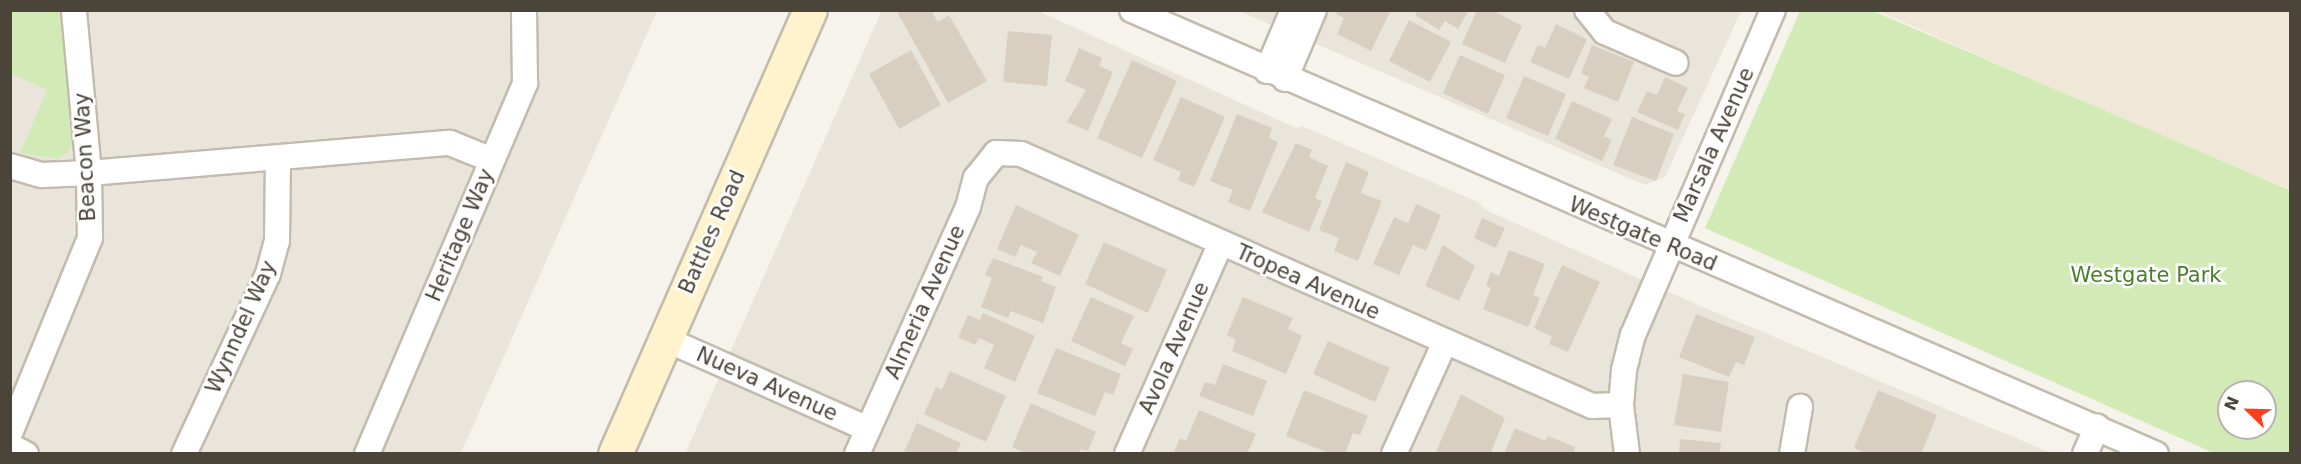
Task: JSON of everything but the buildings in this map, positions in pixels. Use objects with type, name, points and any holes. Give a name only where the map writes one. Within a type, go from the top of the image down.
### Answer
[{"type":"street","name":"Beacon Way","points":[[10,433],[90,238],[89,173],[74,10]]},
{"type":"street","name":"Heritage Way","points":[[367,453],[525,83],[524,10]]},
{"type":"street","name":"Battles Road","points":[[615,453],[810,10]]},
{"type":"street","name":"Westgate Road","points":[[1132,10],[1276,75],[2156,453]]},
{"type":"street","points":[[1276,75],[1293,10]]},
{"type":"street","points":[[1276,75],[1314,10]]},
{"type":"street","points":[[1587,10],[1605,32],[1676,63]]},
{"type":"street","name":"Marsala Avenue","points":[[1627,453],[1621,405],[1624,370],[1633,335],[1669,245],[1773,10]]},
{"type":"street","points":[[10,166],[42,175],[89,173],[450,143],[492,160]]},
{"type":"street","name":"Tropea Avenue","points":[[996,153],[1021,154],[1592,406],[1621,405]]},
{"type":"street","name":"Almeria Avenue","points":[[857,453],[968,207],[976,178],[996,153]]},
{"type":"street","name":"Wynndel Way","points":[[183,453],[268,274],[277,241],[278,159]]},
{"type":"street","name":"Avola Avenue","points":[[1127,453],[1221,243]]},
{"type":"street","name":"Nueva Avenue","points":[[665,339],[868,429]]},
{"type":"street","points":[[1395,453],[1445,342]]},
{"type":"street","points":[[1792,453],[1800,407]]},
{"type":"street","points":[[2085,453],[2097,428]]},
{"type":"street","points":[[10,446],[26,453]]},
{"type":"shaded area","points":[[882,10],[1038,11],[1296,128],[1302,126],[1478,202],[1486,210],[1696,304],[2051,453],[685,454]]},
{"type":"shaded area","points":[[64,11],[657,11],[461,453],[11,454],[11,74],[47,90],[43,159]]},
{"type":"shaded area","points":[[1239,11],[1741,11],[1665,177],[1645,185]]},
{"type":"shaded area","points":[[1878,11],[2290,11],[2290,189],[2153,132]]},
{"type":"green space","points":[[11,11],[64,11],[75,139],[69,151],[58,159],[20,153],[47,90],[11,74]]},
{"type":"green space","name":"Westgate Park","points":[[1800,11],[1873,11],[2290,190],[2290,453],[2214,453],[1705,228]]}]
